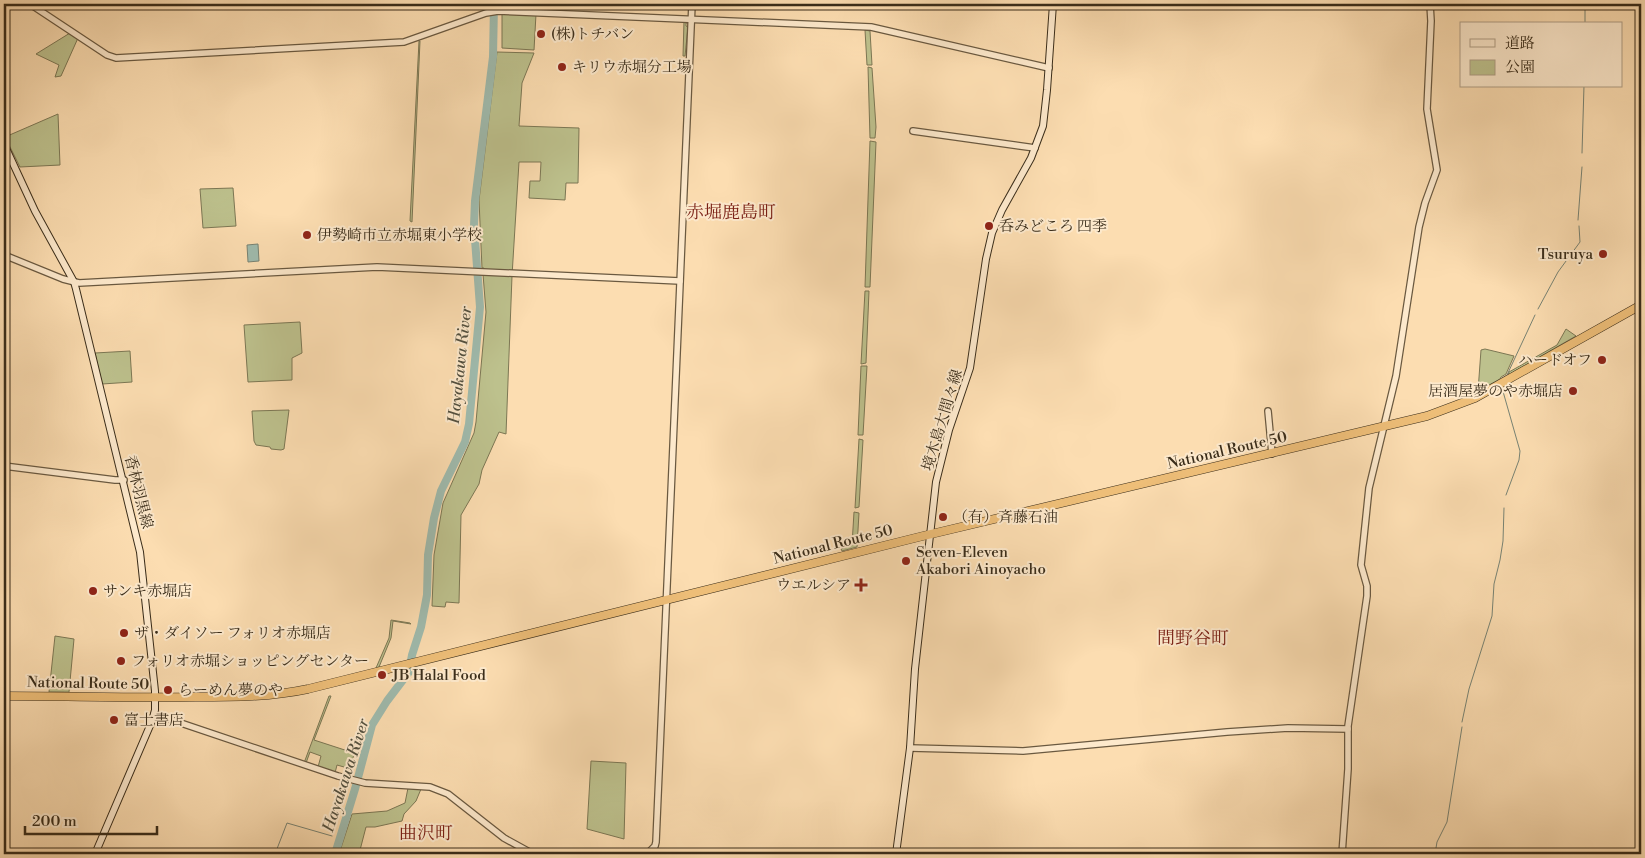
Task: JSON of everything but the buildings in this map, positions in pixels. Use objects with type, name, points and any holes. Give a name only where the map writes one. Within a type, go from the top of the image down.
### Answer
[{"type":"highway","name":"National Route 50","points":[[4,696],[155,698],[266,696],[304,690],[929,534],[1433,415],[1474,398],[1641,305]]},
{"type":"main road","name":"境木島大間々線","points":[[896,854],[910,748],[929,534],[937,474],[949,430],[970,368],[990,240],[997,220],[1035,148],[1040,134],[1046,108],[1053,4]]},
{"type":"main road","name":"香林羽黒線","points":[[4,144],[41,222],[74,282],[102,402],[124,480],[141,561],[155,698],[154,714],[144,742],[95,854]]},
{"type":"street","points":[[30,4],[107,55],[120,58],[404,42],[498,11],[871,27],[1049,68]]},
{"type":"street","points":[[647,854],[655,846],[656,842],[692,4]]},
{"type":"street","points":[[1342,854],[1348,769],[1348,729],[1366,612],[1367,586],[1362,565],[1368,495],[1396,376],[1419,228],[1425,203],[1437,170],[1427,108],[1430,4]]},
{"type":"street","points":[[913,131],[1035,148]]},
{"type":"street","points":[[4,255],[74,282],[377,267],[680,281]]},
{"type":"street","points":[[1268,411],[1272,454]]},
{"type":"street","points":[[4,466],[124,480]]},
{"type":"street","points":[[154,714],[302,765],[352,780],[437,789],[454,799],[504,838],[533,854]]},
{"type":"street","points":[[910,748],[1023,751],[1291,728],[1348,729]]},
{"type":"green space","points":[[502,13],[536,14],[534,50],[502,48]]},
{"type":"green space","points":[[684,21],[688,23],[686,23],[686,26],[688,27],[685,56],[683,56]]},
{"type":"green space","points":[[865,30],[870,31],[872,65],[867,65]]},
{"type":"green space","points":[[70,33],[78,38],[61,76],[55,77],[59,65],[36,54]]},
{"type":"green space","points":[[420,41],[412,222],[410,221]]},
{"type":"green space","points":[[497,52],[534,53],[522,83],[519,126],[579,128],[578,183],[566,183],[565,200],[529,198],[530,181],[540,181],[541,162],[519,162],[512,276],[506,434],[499,432],[482,470],[479,484],[461,515],[459,603],[446,602],[445,607],[432,606],[434,555],[443,503],[474,433],[476,422],[486,312],[479,200]]},
{"type":"green space","points":[[868,67],[872,68],[875,138],[870,138]]},
{"type":"green space","points":[[58,114],[60,165],[20,167],[5,137]]},
{"type":"green space","points":[[870,141],[876,142],[870,287],[865,287]]},
{"type":"green space","points":[[233,188],[236,226],[203,228],[200,189]]},
{"type":"green space","points":[[865,291],[869,291],[866,363],[861,364]]},
{"type":"green space","points":[[300,322],[302,353],[292,358],[292,380],[248,382],[244,325]]},
{"type":"green space","points":[[1566,329],[1576,336],[1508,375],[1509,372],[1557,345]]},
{"type":"green space","points":[[1485,349],[1514,356],[1506,374],[1478,391],[1481,350]]},
{"type":"green space","points":[[130,351],[132,382],[102,384],[95,353]]},
{"type":"green space","points":[[861,366],[867,366],[863,435],[858,435]]},
{"type":"green space","points":[[289,410],[284,449],[271,449],[270,447],[256,445],[254,441],[252,411]]},
{"type":"green space","points":[[859,439],[863,440],[859,507],[855,508]]},
{"type":"green space","points":[[854,512],[859,513],[857,547],[842,551],[841,549],[852,545]]},
{"type":"green space","points":[[391,620],[411,624],[393,621],[391,638],[379,667],[376,668],[389,638]]},
{"type":"green space","points":[[55,636],[74,639],[69,692],[49,692]]},
{"type":"green space","points":[[329,696],[331,696],[314,740],[354,753],[351,769],[337,765],[335,773],[318,767],[321,756],[310,752],[306,763],[304,763]]},
{"type":"green space","points":[[591,761],[626,763],[624,839],[587,829]]},
{"type":"green space","points":[[408,788],[421,789],[416,801],[404,814],[402,821],[366,827],[359,854],[339,854],[352,814],[387,811],[405,803]]},
{"type":"shaded area","points":[[258,244],[259,261],[248,262],[247,245]]},
{"type":"waterway","name":"Hayakawa River","points":[[335,854],[372,725],[409,672],[427,595],[428,555],[434,518],[441,491],[465,442],[469,424],[480,307],[474,226],[475,201],[493,57],[494,4]]},
{"type":"waterway","points":[[1585,4],[1585,22]]},
{"type":"waterway","points":[[1582,153],[1584,88]]},
{"type":"waterway","points":[[1578,220],[1582,167]]},
{"type":"waterway","points":[[1538,309],[1558,272],[1580,242],[1579,226]]},
{"type":"waterway","points":[[1502,378],[1507,375],[1535,315]]},
{"type":"waterway","points":[[1502,388],[1520,451],[1519,460],[1506,495]]},
{"type":"waterway","points":[[1462,722],[1469,689],[1492,616],[1494,584],[1503,541],[1504,508]]},
{"type":"waterway","points":[[1435,854],[1437,842],[1447,822],[1462,727]]},
{"type":"waterway","points":[[275,854],[287,823],[332,836]]},
{"type":"railway","points":[[1635,854],[1641,850]]},
{"type":"place","name":"(株)トチバン","points":[[541,34]]},
{"type":"place","name":"キリウ赤堀分工場","points":[[562,67]]},
{"type":"place","name":"呑みどころ 四季","points":[[989,226]]},
{"type":"place","name":"伊勢崎市立赤堀東小学校","points":[[307,235]]},
{"type":"place","name":"Tsuruya","points":[[1603,254]]},
{"type":"place","name":"ハードオフ","points":[[1602,360]]},
{"type":"place","name":"居酒屋夢のや赤堀店","points":[[1573,391]]},
{"type":"place","name":"（有）斉藤石油","points":[[943,517]]},
{"type":"place","name":"Seven-Eleven Akabori Ainoyacho","points":[[906,561]]},
{"type":"place","name":"ウエルシア","points":[[861,585]]},
{"type":"place","name":"サンキ赤堀店","points":[[93,591]]},
{"type":"place","name":"ザ・ダイソー フォリオ赤堀店","points":[[124,633]]},
{"type":"place","name":"フォリオ赤堀ショッピングセンター","points":[[121,661]]},
{"type":"place","name":"JB Halal Food","points":[[382,675]]},
{"type":"place","name":"らーめん夢のや","points":[[168,690]]},
{"type":"place","name":"富士書店","points":[[114,720]]},
{"type":"district","name":"赤堀鹿島町","points":[[731,212]]},
{"type":"district","name":"間野谷町","points":[[1193,638]]},
{"type":"district","name":"曲沢町","points":[[426,833]]}]
